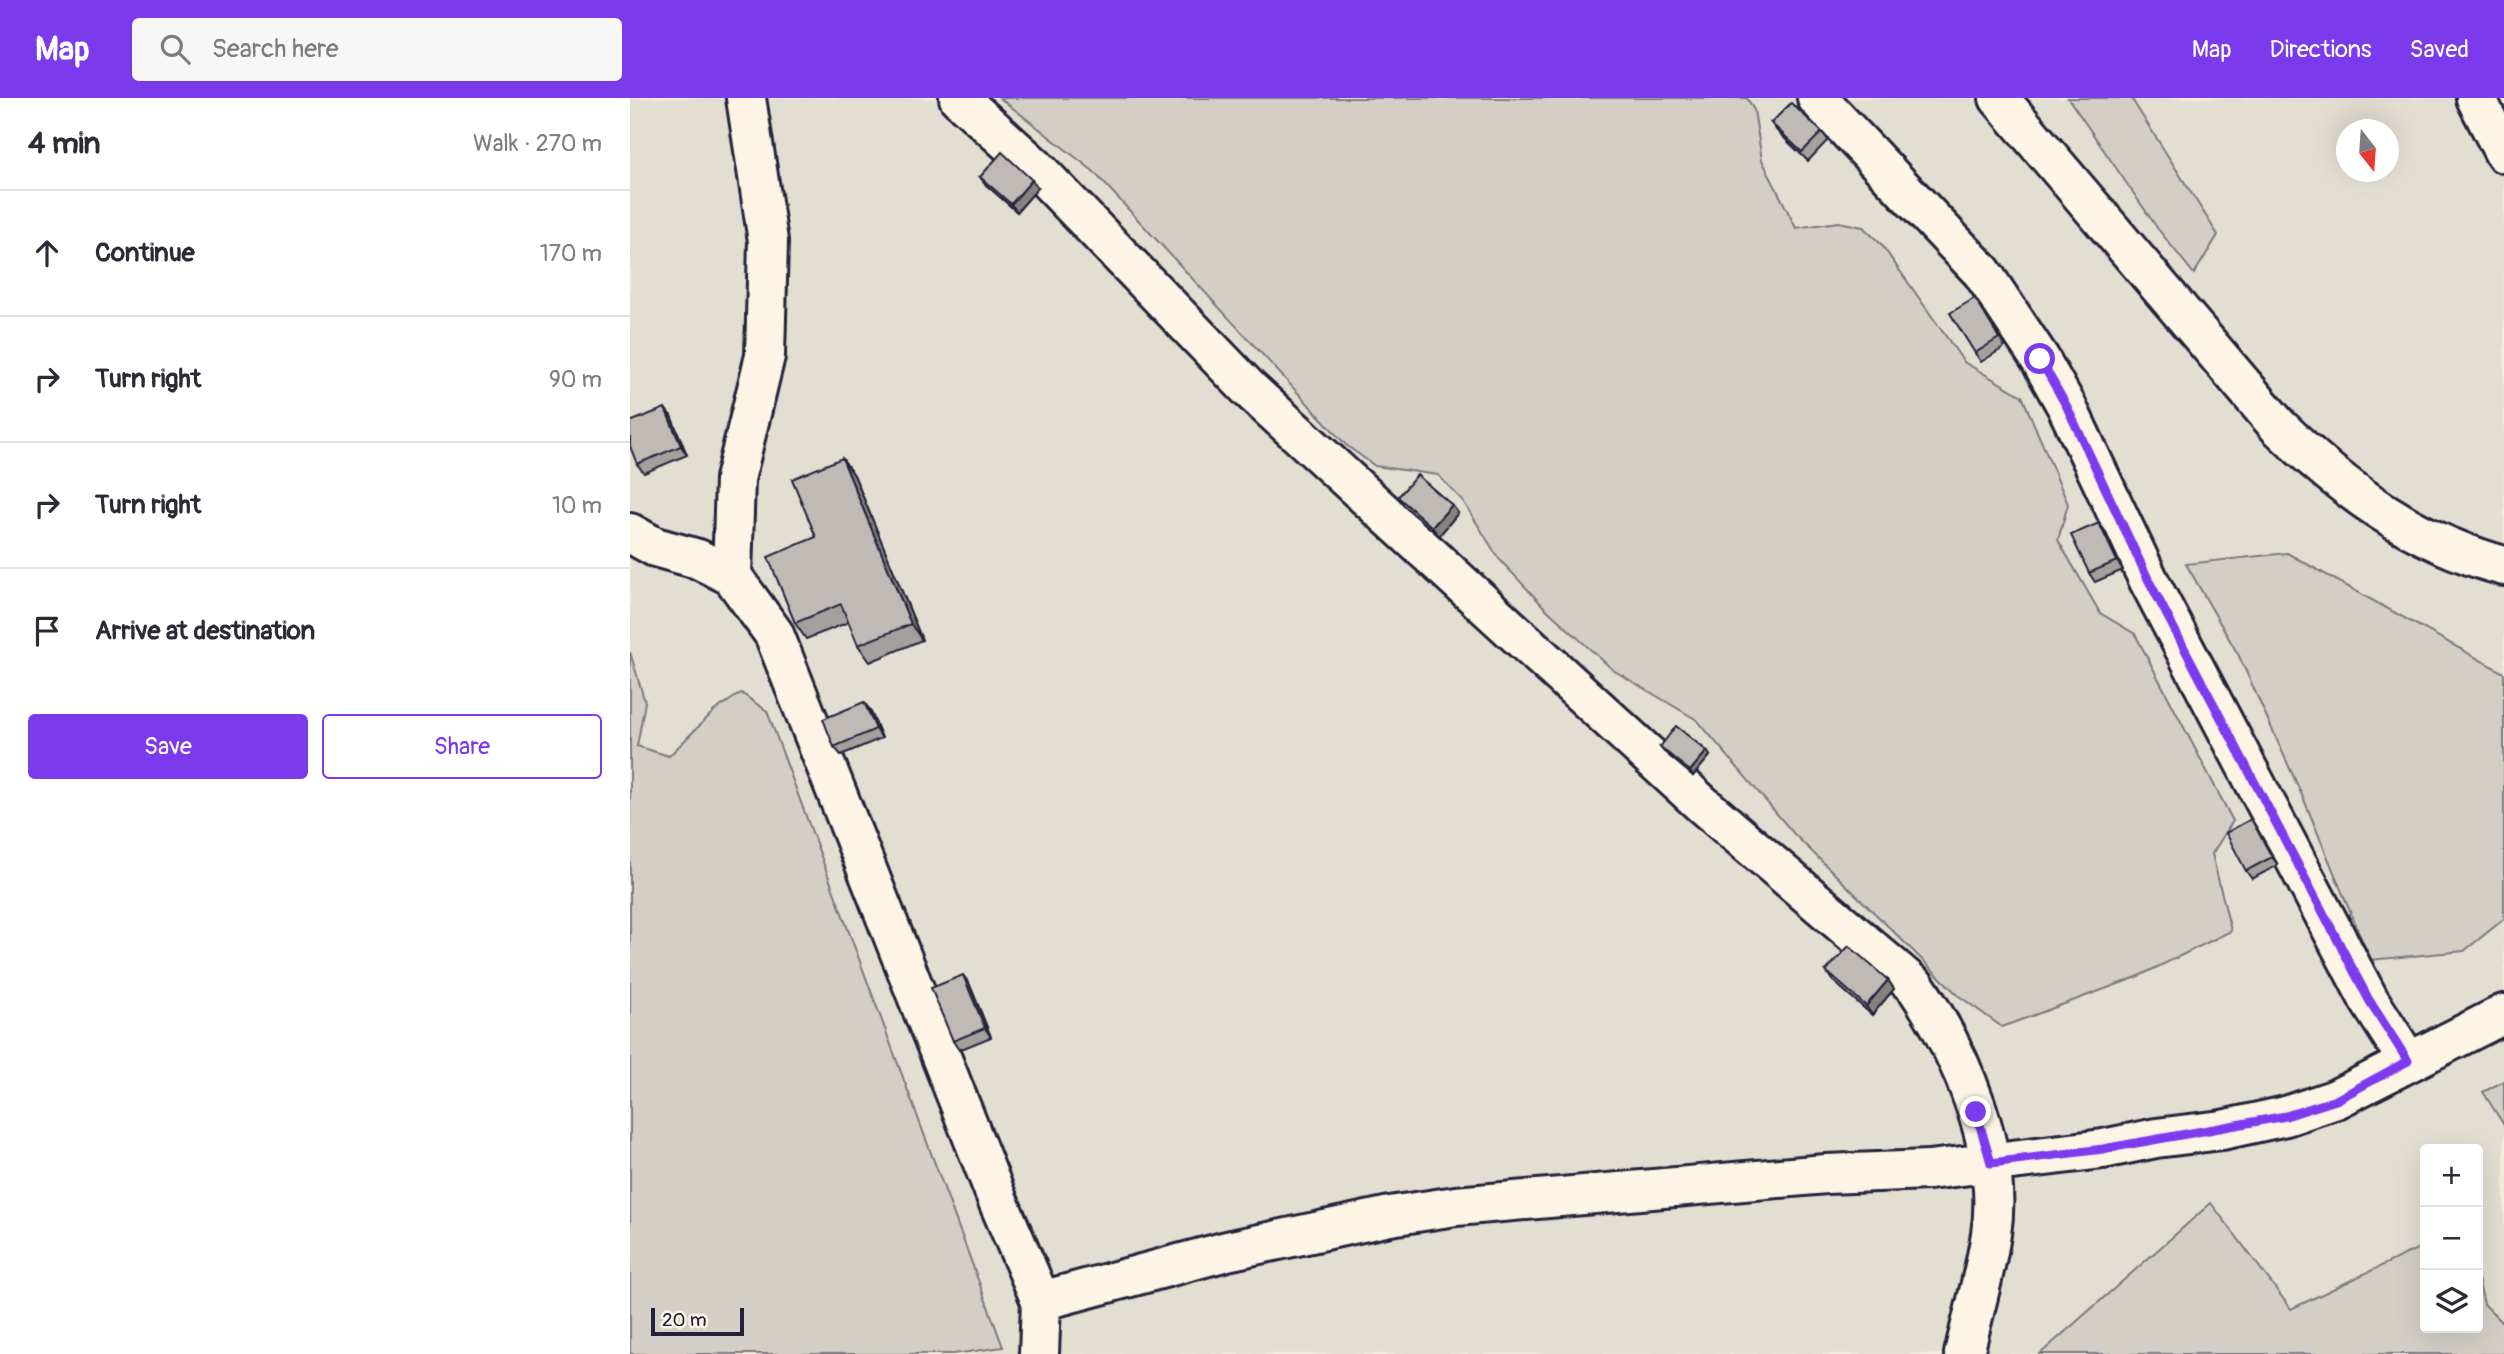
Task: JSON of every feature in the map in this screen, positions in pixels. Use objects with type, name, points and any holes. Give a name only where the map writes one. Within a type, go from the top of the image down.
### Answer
[{"type":"street","points":[[732,576],[735,479],[766,343],[768,241],[746,98]]},
{"type":"street","points":[[960,98],[1034,166],[1250,390],[1703,804],[1916,987],[1942,1026],[1960,1065],[1991,1163],[1992,1232],[1964,1354]]},
{"type":"street","points":[[1817,98],[1982,272],[2019,325],[2067,407],[2149,581],[2369,1000],[2408,1061]]},
{"type":"street","points":[[1999,98],[2278,426],[2328,475],[2427,538],[2504,566]]},
{"type":"street","points":[[2476,98],[2504,153]]},
{"type":"street","points":[[630,533],[655,547],[698,559],[732,576],[774,634],[854,830],[925,1018],[1041,1301],[1039,1354]]},
{"type":"street","points":[[1041,1301],[1227,1251],[1390,1216],[1455,1206],[1991,1163],[2103,1149],[2286,1116],[2336,1100],[2504,1014]]},
{"type":"shaded area","points":[[630,98],[2504,98],[2504,1354],[630,1354]]},
{"type":"shaded area","points":[[1000,98],[1747,98],[1754,110],[1762,160],[1796,228],[1839,222],[1863,227],[1881,244],[1964,362],[2022,396],[2068,504],[2058,540],[2100,613],[2135,634],[2233,821],[2212,854],[2231,931],[2137,977],[2002,1027],[1959,996],[1794,834],[1697,720],[1613,670],[1545,608],[1499,559],[1463,501],[1438,475],[1375,466],[1346,445],[1093,171]]},
{"type":"shaded area","points":[[2068,98],[2131,98],[2218,235],[2194,274],[2158,229]]},
{"type":"shaded area","points":[[2287,553],[2504,673],[2504,919],[2464,951],[2370,960],[2305,802],[2239,656],[2186,564]]},
{"type":"shaded area","points":[[630,652],[645,702],[637,746],[669,756],[714,711],[741,693],[767,711],[1003,1347],[954,1354],[630,1354]]},
{"type":"shaded area","points":[[2504,1081],[2504,1125],[2483,1092]]},
{"type":"shaded area","points":[[2211,1203],[2291,1309],[2420,1247],[2420,1333],[2483,1333],[2483,1300],[2504,1324],[2504,1354],[2040,1354]]},
{"type":"building","points":[[1791,103],[1822,132],[1802,152],[1771,123]]},
{"type":"building","points":[[1002,152],[1032,180],[1011,204],[980,177]]},
{"type":"building","points":[[1975,298],[1999,338],[1975,353],[1950,313]]},
{"type":"building","points":[[665,408],[681,446],[637,464],[630,446],[630,422]]},
{"type":"building","points":[[842,458],[911,624],[858,645],[841,604],[795,623],[768,557],[816,537],[792,479]]},
{"type":"building","points":[[1417,475],[1452,505],[1432,527],[1398,497]]},
{"type":"building","points":[[2099,523],[2117,561],[2089,573],[2071,535]]},
{"type":"building","points":[[864,702],[876,729],[834,747],[823,719]]},
{"type":"building","points":[[1676,726],[1707,751],[1690,771],[1660,747]]},
{"type":"building","points":[[2251,819],[2272,857],[2246,871],[2226,833]]},
{"type":"building","points":[[1849,946],[1888,980],[1866,1006],[1826,971]]},
{"type":"building","points":[[963,975],[985,1028],[953,1041],[931,988]]},
{"type":"route","points":[[1976,1112],[1991,1163],[2103,1149],[2156,1138],[2222,1130],[2286,1116],[2336,1100],[2408,1061],[2369,1000],[2149,581],[2067,407],[2040,359]]}]
